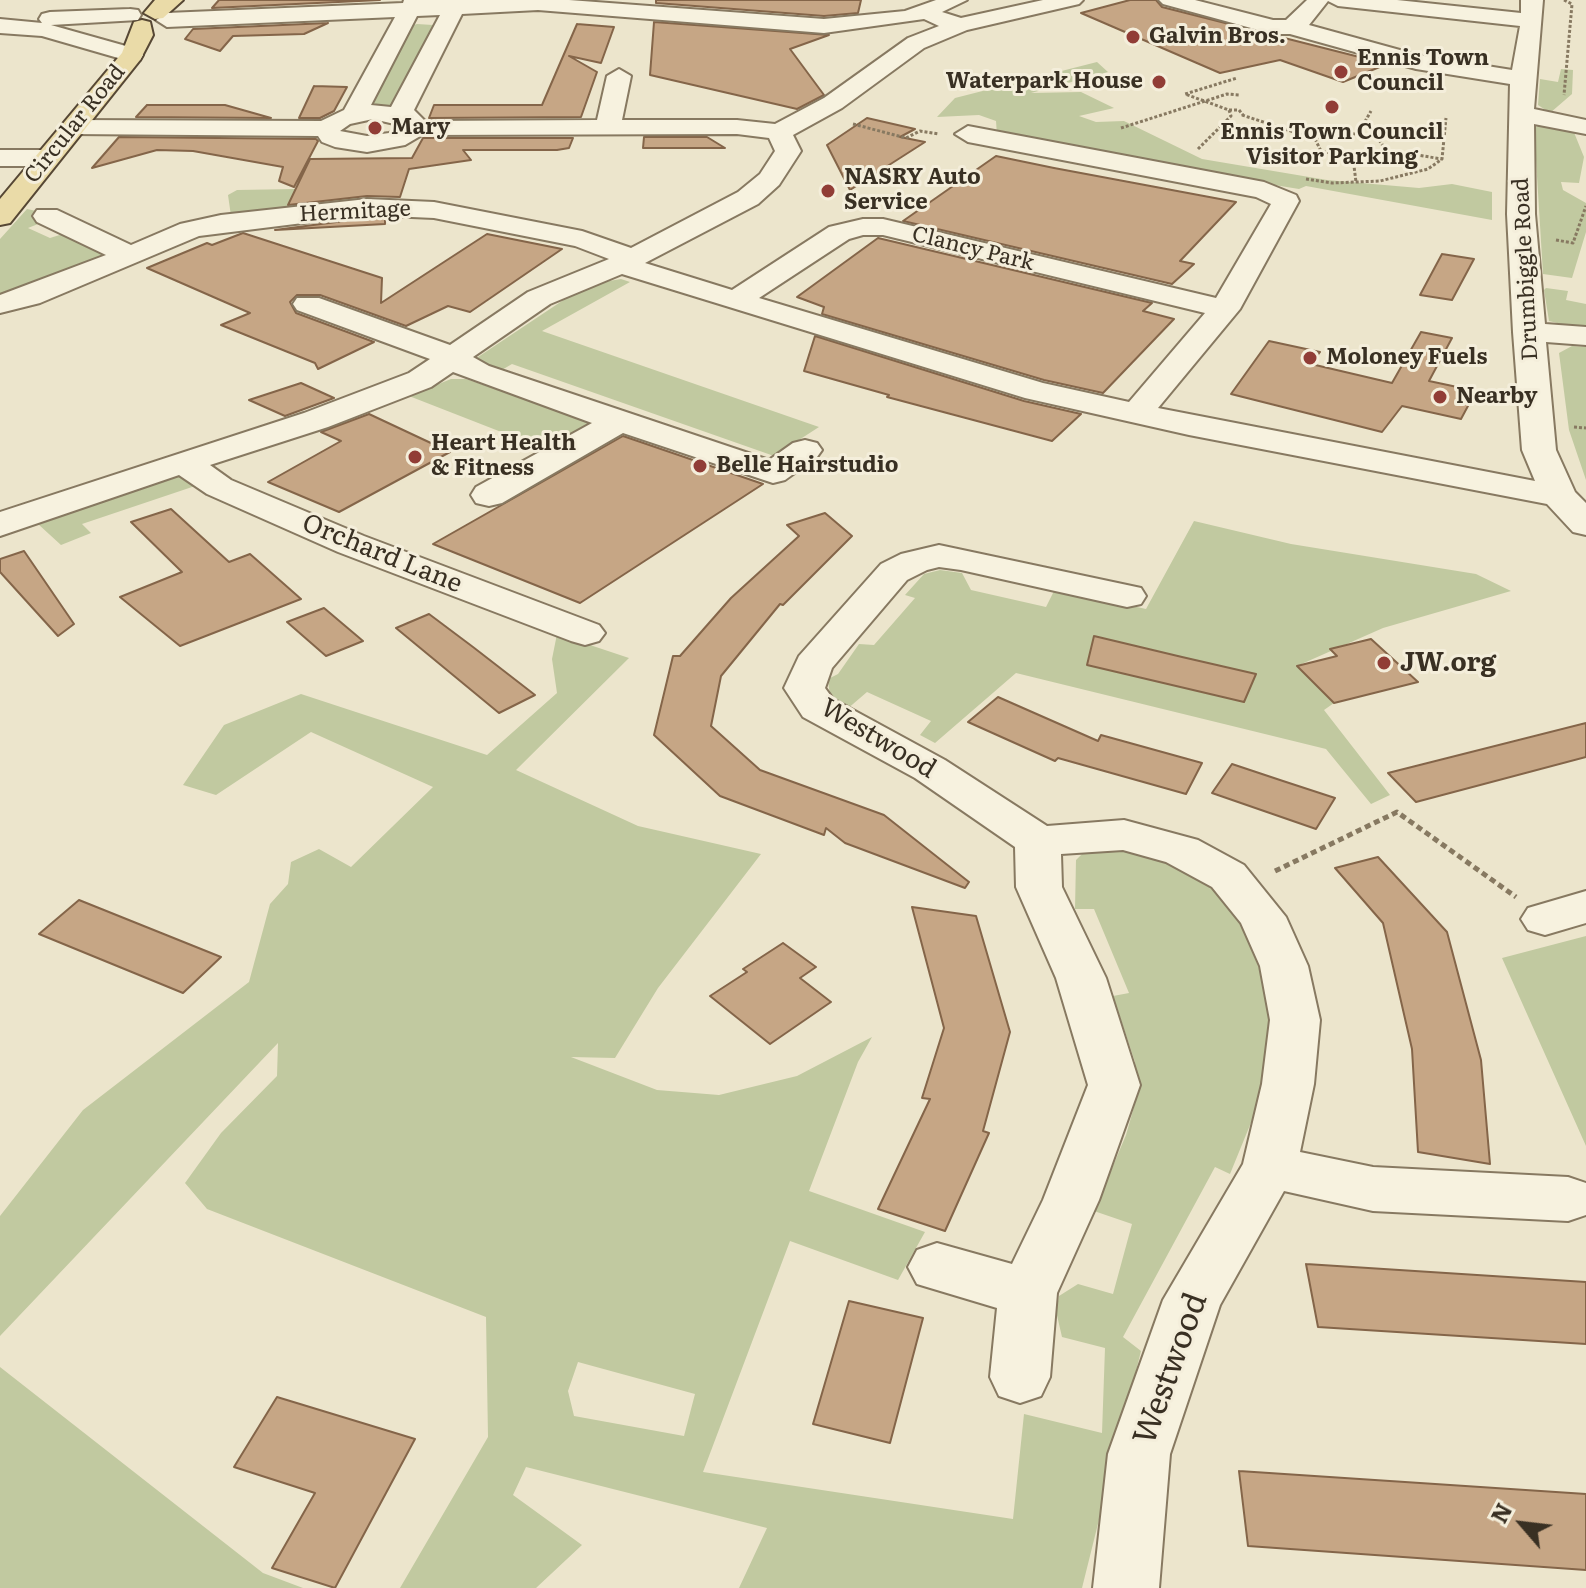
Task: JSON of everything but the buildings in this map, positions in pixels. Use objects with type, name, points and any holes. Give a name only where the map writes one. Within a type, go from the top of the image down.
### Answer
[{"type":"main road","name":"Circular Road","points":[[0,217],[132,55],[148,16]]},
{"type":"street","points":[[0,25],[413,4],[538,4],[824,26],[882,22],[923,13],[956,0]]},
{"type":"street","points":[[354,114],[409,121],[737,127],[779,132],[833,103],[916,43],[960,25],[1072,0]]},
{"type":"street","points":[[1170,0],[1273,27],[1291,27],[1416,62],[1522,79]]},
{"type":"street","points":[[1291,27],[1304,19],[1318,0]]},
{"type":"street","points":[[1338,0],[1532,11]]},
{"type":"street","points":[[71,127],[327,129],[354,114],[413,4]]},
{"type":"street","points":[[327,129],[331,137],[344,142],[367,144],[396,140],[409,121],[455,6]]},
{"type":"street","name":"Drumbiggle Road","points":[[1532,11],[1520,114],[1528,332],[1539,450],[1559,496],[1586,524]]},
{"type":"street","points":[[923,13],[960,25]]},
{"type":"street","points":[[0,25],[43,30],[132,55]]},
{"type":"street","points":[[608,127],[619,76]]},
{"type":"street","points":[[1520,114],[1586,127]]},
{"type":"street","points":[[968,131],[1278,194],[1286,201],[1225,309],[1136,414]]},
{"type":"street","points":[[0,525],[65,500],[316,420],[420,380],[539,298],[625,262],[748,198],[770,179],[788,151],[779,132]]},
{"type":"street","points":[[0,158],[46,158]]},
{"type":"street","name":"Hermitage","points":[[0,304],[29,297],[190,230],[221,223],[367,207],[434,210],[582,239],[620,253],[625,262]]},
{"type":"street","points":[[47,216],[128,254]]},
{"type":"street","name":"Clancy Park","points":[[737,300],[839,233],[873,227],[1225,309]]},
{"type":"street","points":[[625,262],[646,274],[1036,391],[1136,414],[1559,496]]},
{"type":"street","points":[[308,304],[428,345],[478,373],[773,473],[805,450]]},
{"type":"street","points":[[1528,332],[1586,336]]},
{"type":"street","points":[[489,495],[620,421]]},
{"type":"street","name":"Orchard Lane","points":[[184,463],[219,487],[351,544],[585,633]]},
{"type":"street","name":"Westwood","points":[[1126,1588],[1139,1454],[1182,1328],[1192,1300],[1270,1167],[1288,1084],[1295,1020],[1284,966],[1262,917],[1228,876],[1182,851],[1124,835],[1038,841],[930,769],[818,708],[804,688],[813,665],[843,630],[894,572],[914,562],[939,556],[961,559],[1127,596]]},
{"type":"street","points":[[1020,1377],[1028,1293],[1071,1200],[1114,1085],[1081,978],[1039,887],[1038,841]]},
{"type":"street","points":[[1270,1167],[1373,1189],[1568,1199]]},
{"type":"street","points":[[937,1267],[1028,1293]]},
{"type":"path","points":[[1237,78],[1185,94],[1243,112],[1242,115]]},
{"type":"path","points":[[1121,128],[1204,102],[1239,95]]},
{"type":"path","points":[[1229,110],[1227,112],[1231,116]]},
{"type":"path","points":[[1358,134],[1371,111]]},
{"type":"path","points":[[1193,154],[1231,116],[1242,115],[1315,139],[1332,133],[1358,134],[1379,140],[1386,150]]},
{"type":"path","points":[[1301,178],[1356,182],[1428,169],[1442,159],[1446,118]]},
{"type":"path","points":[[1315,139],[1321,151],[1353,158],[1378,155],[1386,150],[1442,159]]},
{"type":"path","points":[[1353,158],[1356,182]]},
{"type":"path","points":[[1547,239],[1573,243],[1586,206]]},
{"type":"path","points":[[1238,888],[1397,812],[1565,913]]},
{"type":"green space","points":[[433,25],[398,105],[372,106],[410,26]]},
{"type":"green space","points":[[1097,62],[1108,72],[1031,93],[1081,92],[1114,108],[1079,116],[1096,122],[1124,121],[1202,159],[1327,180],[1419,188],[1452,184],[1492,192],[1492,220],[1306,186],[1299,189],[1139,163],[997,135],[996,121],[979,115],[937,117],[955,98]]},
{"type":"green space","points":[[1561,69],[1573,70],[1572,94],[1550,113],[1538,105],[1540,79],[1558,82]]},
{"type":"green space","points":[[1548,125],[1573,130],[1584,157],[1579,183],[1561,182],[1563,190],[1586,203],[1586,232],[1572,278],[1543,274],[1534,127]]},
{"type":"green space","points":[[354,188],[357,201],[231,216],[228,195],[237,190]]},
{"type":"green space","points":[[27,209],[41,212],[32,217],[43,222],[28,228],[50,238],[66,233],[110,256],[0,299],[0,239]]},
{"type":"green space","points":[[621,279],[630,282],[542,331],[819,427],[774,456],[512,364],[500,371],[475,359],[565,299],[597,283]]},
{"type":"green space","points":[[1546,288],[1568,291],[1566,300],[1586,304],[1586,330],[1549,321]]},
{"type":"green space","points":[[1572,346],[1586,347],[1586,480],[1569,430],[1559,353]]},
{"type":"green space","points":[[451,379],[466,379],[592,422],[539,453],[527,449],[532,444],[409,396]]},
{"type":"green space","points":[[183,475],[198,485],[82,524],[91,533],[61,545],[38,524]]},
{"type":"green space","points":[[1194,521],[1291,544],[1476,574],[1511,591],[1383,628],[1297,666],[1334,703],[1324,710],[1390,795],[1371,804],[1326,749],[1016,673],[935,743],[920,735],[931,721],[867,692],[846,710],[830,697],[828,679],[838,674],[859,644],[874,645],[915,598],[905,595],[924,574],[940,570],[962,573],[971,590],[1046,607],[1055,589],[1146,609]]},
{"type":"green space","points":[[557,634],[629,658],[516,770],[638,826],[761,854],[658,988],[615,1058],[571,1057],[657,1090],[719,1095],[797,1076],[872,1037],[858,1062],[809,1191],[925,1232],[898,1280],[790,1241],[703,1472],[1013,1519],[1024,1414],[1102,1433],[1105,1348],[1062,1337],[1056,1311],[1059,1296],[1078,1284],[1113,1294],[1132,1224],[1094,1211],[1126,1135],[1136,1100],[1135,1062],[1113,996],[1129,993],[1094,909],[1075,909],[1076,860],[1085,851],[1126,850],[1184,864],[1206,879],[1241,923],[1271,999],[1259,1103],[1230,1174],[1215,1167],[1123,1337],[1141,1351],[1082,1588],[739,1588],[767,1528],[526,1467],[513,1495],[582,1545],[536,1588],[400,1588],[488,1437],[486,1317],[207,1209],[185,1183],[221,1133],[277,1076],[278,1043],[0,1336],[0,1216],[83,1110],[249,982],[270,904],[288,884],[291,862],[319,849],[351,867],[433,787],[311,732],[216,795],[183,785],[224,725],[301,694],[487,755],[557,693],[552,659]],"holes":[[[578,1362],[695,1394],[684,1436],[574,1416],[568,1391]]]},
{"type":"green space","points":[[1586,936],[1586,1146],[1502,958]]},
{"type":"green space","points":[[0,1367],[263,1573],[303,1588],[0,1588]]},
{"type":"place","name":"Galvin Bros.","points":[[1133,37]]},
{"type":"place","name":"Ennis Town Council","points":[[1341,72]]},
{"type":"place","name":"Waterpark House","points":[[1159,82]]},
{"type":"place","name":"Ennis Town Council Visitor Parking","points":[[1332,107]]},
{"type":"place","name":"Mary","points":[[375,128]]},
{"type":"place","name":"NASRY Auto Service","points":[[828,191]]},
{"type":"place","name":"Moloney Fuels","points":[[1310,358]]},
{"type":"place","name":"Nearby","points":[[1440,397]]},
{"type":"place","name":"Heart Health & Fitness","points":[[415,457]]},
{"type":"place","name":"Belle Hairstudio","points":[[700,466]]},
{"type":"place","name":"JW.org","points":[[1384,663]]}]
